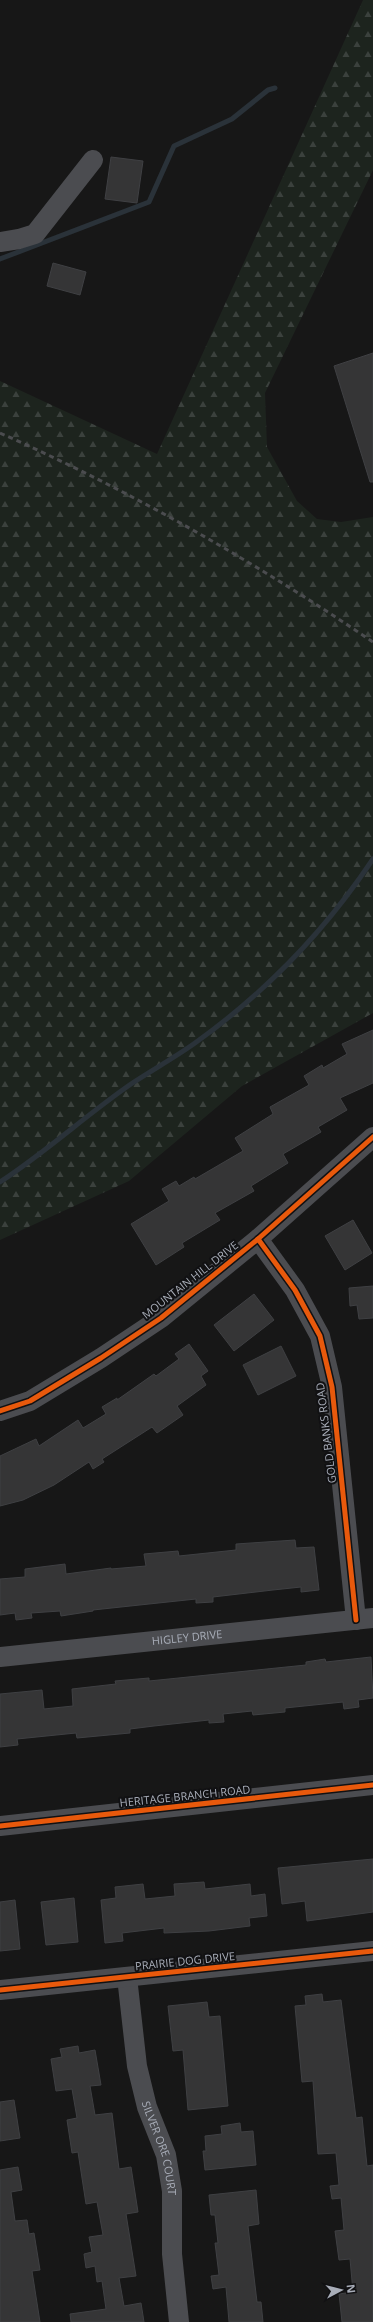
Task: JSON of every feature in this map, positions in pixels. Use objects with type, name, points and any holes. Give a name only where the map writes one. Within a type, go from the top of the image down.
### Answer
[{"type":"street","points":[[0,242],[19,239],[35,234],[93,160]]},
{"type":"street","name":"MOUNTAIN HILL DRIVE","points":[[0,1411],[30,1401],[160,1318],[258,1239],[373,1137]]},
{"type":"street","name":"GOLD BANKS ROAD","points":[[258,1239],[295,1290],[320,1336],[332,1387],[364,1619]]},
{"type":"street","name":"HIGLEY DRIVE","points":[[0,1657],[364,1619]]},
{"type":"street","name":"HERITAGE BRANCH ROAD","points":[[0,1826],[373,1786]]},
{"type":"street","name":"PRAIRIE DOG DRIVE","points":[[0,1990],[373,1955]]},
{"type":"street","name":"SILVER ORE COURT","points":[[127,1977],[137,2066],[147,2107],[166,2155],[172,2190],[172,2254],[179,2322]]},
{"type":"green space","points":[[363,0],[373,0],[373,170],[265,393],[267,447],[297,501],[317,519],[341,522],[373,517],[373,1013],[242,1086],[129,1181],[0,1240],[0,381],[157,454]]},
{"type":"building","points":[[111,157],[143,161],[137,203],[105,199]]},
{"type":"building","points":[[53,263],[86,272],[80,295],[47,286]]},
{"type":"building","points":[[373,353],[373,482],[370,482],[334,366]]},
{"type":"building","points":[[373,1030],[373,1083],[340,1098],[347,1110],[318,1127],[321,1132],[283,1154],[288,1163],[251,1186],[254,1191],[215,1213],[220,1220],[182,1243],[184,1247],[156,1265],[131,1224],[169,1201],[162,1189],[176,1181],[179,1186],[194,1177],[195,1179],[243,1151],[235,1138],[273,1114],[270,1107],[309,1085],[304,1076],[322,1065],[323,1068],[347,1054],[342,1044]]},
{"type":"building","points":[[353,1220],[372,1253],[345,1270],[325,1236]]},
{"type":"building","points":[[373,1286],[373,1318],[359,1319],[357,1305],[350,1306],[349,1288]]},
{"type":"building","points":[[254,1294],[274,1320],[234,1351],[214,1325]]},
{"type":"building","points":[[189,1344],[208,1371],[201,1376],[206,1385],[177,1406],[183,1415],[157,1433],[152,1427],[102,1459],[104,1462],[93,1469],[89,1462],[54,1485],[23,1500],[0,1506],[0,1456],[36,1439],[39,1446],[78,1420],[83,1428],[106,1414],[102,1407],[117,1398],[117,1400],[154,1374],[156,1376],[179,1359],[175,1354]]},
{"type":"building","points":[[281,1346],[296,1376],[258,1395],[243,1365]]},
{"type":"building","points":[[295,1540],[296,1548],[314,1547],[319,1590],[301,1592],[301,1587],[213,1597],[213,1602],[196,1603],[196,1599],[93,1610],[61,1616],[60,1611],[31,1613],[32,1618],[16,1620],[15,1613],[0,1615],[0,1579],[25,1577],[25,1569],[65,1564],[66,1574],[111,1568],[146,1566],[144,1554],[178,1551],[179,1556],[236,1550],[236,1544]]},
{"type":"building","points":[[371,1657],[373,1698],[358,1700],[359,1707],[344,1709],[343,1702],[285,1708],[285,1712],[253,1715],[252,1711],[223,1714],[224,1722],[209,1723],[209,1720],[130,1729],[130,1733],[77,1738],[76,1733],[17,1739],[18,1745],[0,1747],[0,1694],[42,1690],[44,1709],[73,1706],[72,1689],[116,1684],[115,1681],[149,1678],[149,1681],[306,1665],[306,1662],[325,1659],[326,1662]]},
{"type":"building","points":[[373,1859],[373,1912],[307,1921],[305,1901],[282,1904],[278,1868]]},
{"type":"building","points":[[204,1882],[205,1889],[250,1884],[251,1896],[265,1894],[267,1916],[249,1918],[250,1926],[209,1931],[164,1933],[164,1928],[122,1933],[123,1941],[105,1943],[101,1900],[116,1898],[115,1887],[143,1884],[145,1899],[175,1896],[174,1884]]},
{"type":"building","points":[[74,1898],[78,1942],[46,1945],[41,1902]]},
{"type":"building","points":[[15,1900],[20,1949],[0,1951],[0,1902]]},
{"type":"building","points":[[322,1994],[323,2002],[341,2000],[356,2118],[362,2117],[367,2166],[373,2165],[373,2322],[342,2322],[339,2294],[353,2292],[350,2259],[339,2260],[335,2231],[344,2230],[341,2198],[332,2199],[330,2186],[339,2185],[336,2153],[318,2154],[313,2081],[302,2082],[295,2006],[306,2005],[305,1996]]},
{"type":"building","points":[[207,2002],[209,2017],[220,2016],[228,2106],[188,2110],[183,2050],[173,2051],[168,2006]]},
{"type":"building","points":[[78,2046],[79,2053],[95,2050],[101,2085],[90,2086],[95,2115],[112,2113],[119,2169],[131,2167],[138,2212],[126,2214],[136,2276],[119,2278],[124,2306],[141,2303],[144,2322],[71,2322],[70,2314],[106,2309],[102,2281],[97,2282],[95,2266],[86,2268],[84,2254],[92,2252],[89,2237],[103,2235],[97,2202],[86,2204],[78,2152],[72,2153],[67,2120],[77,2118],[72,2089],[56,2091],[51,2059],[62,2057],[60,2049]]},
{"type":"building","points":[[14,2100],[20,2138],[0,2141],[0,2102]]},
{"type":"building","points":[[240,2123],[241,2132],[253,2131],[256,2165],[205,2170],[203,2151],[206,2151],[205,2136],[222,2134],[221,2126]]},
{"type":"building","points":[[18,2167],[22,2190],[11,2192],[15,2221],[27,2220],[29,2234],[34,2233],[40,2270],[32,2271],[40,2322],[0,2322],[0,2170]]},
{"type":"building","points":[[256,2190],[259,2224],[248,2226],[257,2302],[261,2302],[263,2322],[229,2322],[226,2287],[213,2289],[211,2276],[219,2275],[215,2243],[218,2243],[215,2215],[211,2215],[209,2195]]},
{"type":"waterway","points":[[0,259],[149,202],[174,146],[232,119],[268,90],[275,88]]},
{"type":"waterway","points":[[0,1182],[34,1158],[114,1096],[195,1043],[246,1003],[314,936],[335,911],[373,859]]},
{"type":"railway","points":[[0,433],[97,479],[191,529],[238,556],[373,642]]},
{"type":"cycle path","points":[[0,1411],[30,1401],[101,1358],[161,1318],[258,1239],[373,1137]]},
{"type":"cycle path","points":[[258,1239],[295,1290],[320,1336],[332,1387],[356,1620]]},
{"type":"cycle path","points":[[0,1826],[373,1785]]},
{"type":"cycle path","points":[[0,1990],[373,1951]]}]
